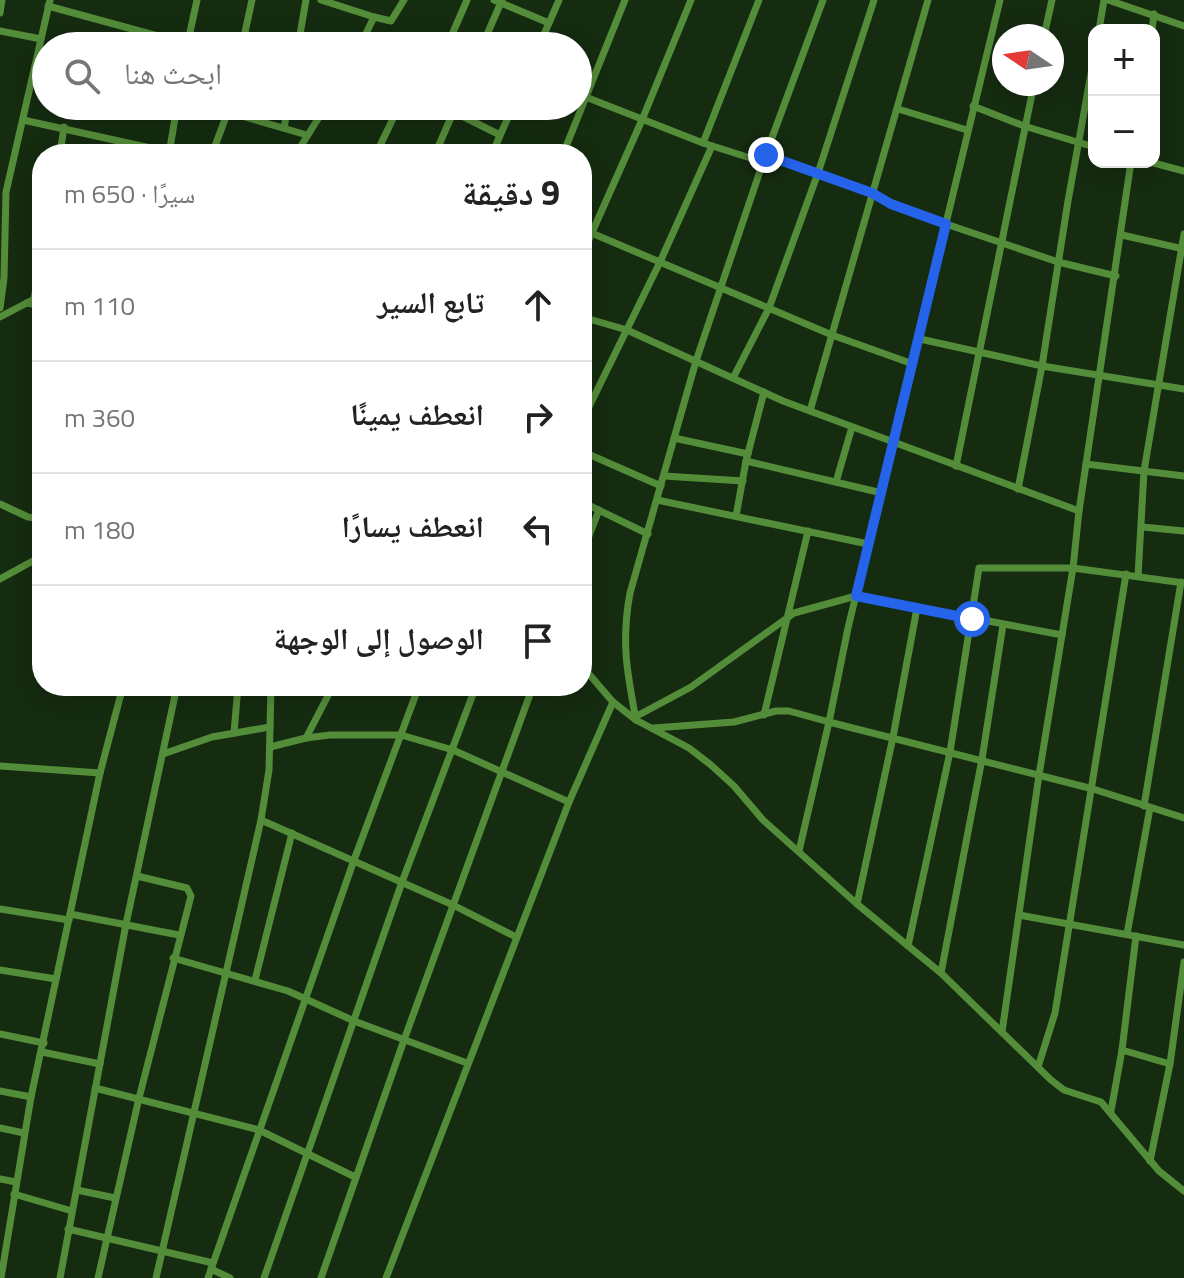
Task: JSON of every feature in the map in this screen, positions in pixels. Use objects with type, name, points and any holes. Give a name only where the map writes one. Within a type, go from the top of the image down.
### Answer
[{"type":"street","points":[[0,13],[2,0]]},
{"type":"street","points":[[190,32],[197,0]]},
{"type":"street","points":[[245,32],[252,0]]},
{"type":"street","points":[[300,32],[306,0]]},
{"type":"street","points":[[321,0],[340,2],[391,21],[404,0]]},
{"type":"street","points":[[453,32],[467,0]]},
{"type":"street","points":[[545,32],[559,0]]},
{"type":"street","points":[[592,72],[625,0]]},
{"type":"street","points":[[691,0],[592,233],[832,335],[913,364]]},
{"type":"street","points":[[703,143],[759,0]]},
{"type":"street","points":[[636,719],[624,660],[624,625],[630,593],[696,361],[764,158],[823,0]]},
{"type":"street","points":[[733,378],[769,308],[818,173],[874,0]]},
{"type":"street","points":[[810,411],[928,0]]},
{"type":"street","points":[[799,851],[868,544],[1000,0]]},
{"type":"street","points":[[1047,24],[1052,0]]},
{"type":"street","points":[[1100,24],[1106,0],[1184,26]]},
{"type":"street","points":[[1140,9],[1142,0]]},
{"type":"street","points":[[487,32],[499,1],[549,23]]},
{"type":"street","points":[[43,32],[49,3],[144,32]]},
{"type":"street","points":[[1153,24],[1154,14]]},
{"type":"street","points":[[367,32],[374,17]]},
{"type":"street","points":[[0,31],[32,37]]},
{"type":"street","points":[[0,308],[4,278],[2,201],[32,80]]},
{"type":"street","points":[[1018,489],[1088,94]]},
{"type":"street","points":[[956,466],[1031,96]]},
{"type":"street","points":[[592,100],[703,143],[818,173],[946,224],[1058,262],[1116,276]]},
{"type":"street","points":[[973,106],[1024,126],[1088,145]]},
{"type":"street","points":[[898,109],[967,130]]},
{"type":"street","points":[[23,120],[133,144]]},
{"type":"street","points":[[171,144],[175,120]]},
{"type":"street","points":[[216,144],[225,120]]},
{"type":"street","points":[[261,120],[307,135]]},
{"type":"street","points":[[284,128],[285,120]]},
{"type":"street","points":[[302,144],[317,120]]},
{"type":"street","points":[[381,144],[392,120]]},
{"type":"street","points":[[439,144],[450,120]]},
{"type":"street","points":[[474,120],[500,135]]},
{"type":"street","points":[[496,144],[507,120]]},
{"type":"street","points":[[566,144],[574,120]]},
{"type":"street","points":[[61,144],[64,127]]},
{"type":"street","points":[[592,401],[712,146]]},
{"type":"street","points":[[1160,165],[1184,171]]},
{"type":"street","points":[[1002,1032],[1130,168]]},
{"type":"street","points":[[1138,576],[1144,471],[1161,385],[1184,234]]},
{"type":"street","points":[[1122,235],[1183,249]]},
{"type":"street","points":[[0,317],[32,301]]},
{"type":"street","points":[[592,320],[627,330],[810,411],[1079,511]]},
{"type":"street","points":[[920,339],[1042,366],[1184,389]]},
{"type":"street","points":[[736,516],[764,392]]},
{"type":"street","points":[[836,482],[852,427]]},
{"type":"street","points":[[674,438],[882,493]]},
{"type":"street","points":[[592,454],[661,486]]},
{"type":"street","points":[[1086,464],[1184,476]]},
{"type":"street","points":[[664,476],[743,481]]},
{"type":"street","points":[[657,500],[868,544]]},
{"type":"street","points":[[0,504],[32,518]]},
{"type":"street","points":[[592,507],[648,534]]},
{"type":"street","points":[[592,528],[599,510]]},
{"type":"street","points":[[1142,527],[1184,531]]},
{"type":"street","points":[[764,715],[808,531]]},
{"type":"street","points":[[0,579],[32,561]]},
{"type":"street","points":[[908,946],[950,752],[979,568],[1073,568],[1182,582],[1147,807],[1131,935],[1122,1050],[1111,1111]]},
{"type":"street","points":[[1038,1067],[1053,1026],[1126,574]]},
{"type":"street","points":[[636,719],[691,687],[786,618],[806,609],[856,596],[1062,635]]},
{"type":"street","points":[[857,904],[917,608]]},
{"type":"street","points":[[941,973],[982,759],[1003,625]]},
{"type":"street","points":[[592,678],[613,702],[636,719],[689,748],[711,765],[763,820],[857,904],[941,973],[1064,1090],[1101,1102],[1150,1161],[1184,1191]]},
{"type":"street","points":[[1,1278],[4,1235],[31,1097],[100,773],[120,696]]},
{"type":"street","points":[[60,1278],[126,924],[175,696]]},
{"type":"street","points":[[234,733],[237,696]]},
{"type":"street","points":[[156,1278],[261,820],[270,747],[271,696]]},
{"type":"street","points":[[306,738],[328,696]]},
{"type":"street","points":[[211,1270],[354,860],[415,696]]},
{"type":"street","points":[[264,1278],[402,882],[472,696]]},
{"type":"street","points":[[321,1278],[529,696]]},
{"type":"street","points":[[386,1278],[569,802],[613,702]]},
{"type":"street","points":[[652,728],[734,722],[776,711],[789,711],[1093,789],[1184,818]]},
{"type":"street","points":[[163,754],[212,737],[270,727]]},
{"type":"street","points":[[270,747],[330,735],[401,735],[453,750],[569,802]]},
{"type":"street","points":[[0,766],[100,773]]},
{"type":"street","points":[[261,820],[453,905],[516,937]]},
{"type":"street","points":[[255,980],[292,833]]},
{"type":"street","points":[[98,1278],[190,891],[137,876]]},
{"type":"street","points":[[0,909],[126,924],[179,935]]},
{"type":"street","points":[[1019,915],[1184,945]]},
{"type":"street","points":[[173,958],[255,980],[467,1063]]},
{"type":"street","points":[[1150,1161],[1170,1064],[1184,962]]},
{"type":"street","points":[[0,970],[56,979]]},
{"type":"street","points":[[0,1034],[100,1064]]},
{"type":"street","points":[[1122,1050],[1170,1064]]},
{"type":"street","points":[[95,1088],[259,1130],[355,1177]]},
{"type":"street","points":[[0,1091],[31,1097]]},
{"type":"street","points":[[0,1128],[24,1133]]},
{"type":"street","points":[[0,1179],[16,1182]]},
{"type":"street","points":[[77,1190],[115,1198]]},
{"type":"street","points":[[14,1194],[72,1211]]},
{"type":"street","points":[[68,1229],[162,1251],[230,1278]]},
{"type":"route","points":[[766,155],[872,193],[891,204],[946,224],[856,596],[972,619]]}]
